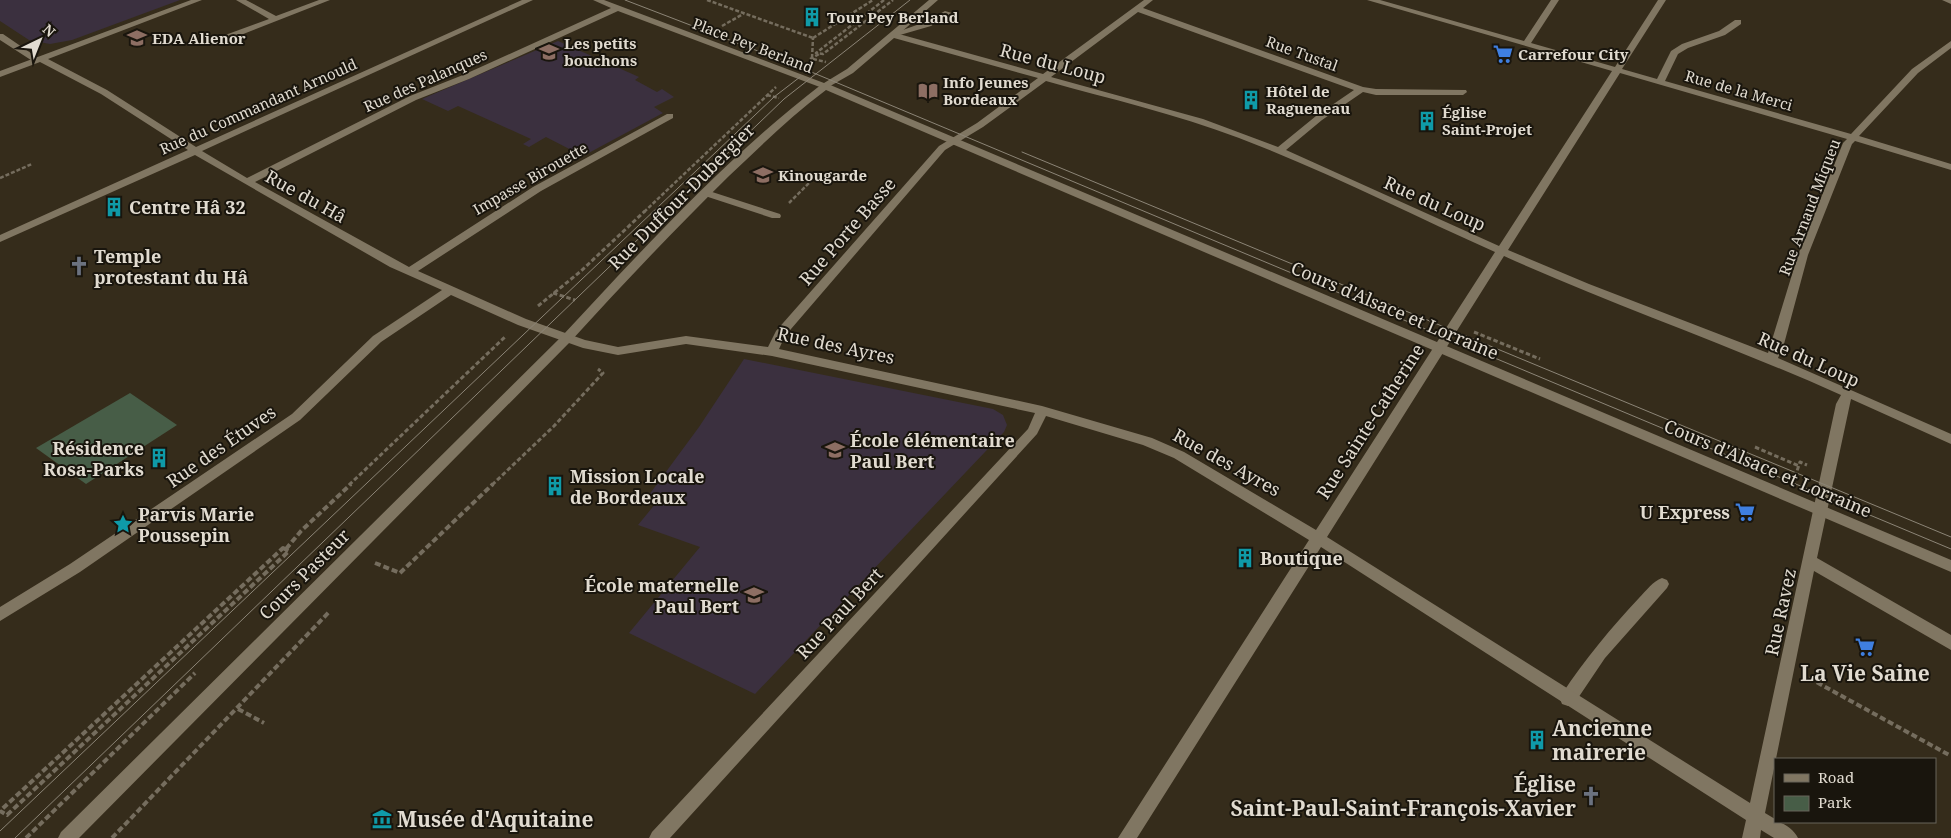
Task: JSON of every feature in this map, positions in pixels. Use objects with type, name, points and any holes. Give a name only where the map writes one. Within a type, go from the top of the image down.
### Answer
[{"type":"street","points":[[0,74],[198,0]]},
{"type":"street","points":[[240,0],[275,19]]},
{"type":"street","points":[[220,40],[326,0]]},
{"type":"street","name":"Rue du Commandant Arnould","points":[[0,239],[529,0]]},
{"type":"street","name":"Place Pey Berland","points":[[597,0],[825,86],[850,71],[934,0]]},
{"type":"street","name":"Rue Porte Basse","points":[[772,352],[785,328],[942,148],[980,125],[1149,0]]},
{"type":"street","name":"Rue de la Merci","points":[[1371,0],[1384,2],[1951,167]]},
{"type":"street","points":[[1526,44],[1555,0]]},
{"type":"street","name":"Rue Sainte-Catherine","points":[[1127,838],[1662,0]]},
{"type":"street","points":[[1946,0],[1951,2]]},
{"type":"street","name":"Rue des Palanques","points":[[247,182],[413,98],[466,77],[618,8]]},
{"type":"street","name":"Rue Tustal","points":[[1136,9],[1361,89],[1376,92],[1463,92]]},
{"type":"street","points":[[892,35],[928,24],[948,13]]},
{"type":"street","points":[[1660,82],[1674,53],[1685,46],[1722,33],[1738,22]]},
{"type":"street","name":"Rue du Loup","points":[[892,35],[1200,121],[1279,151],[1502,251],[1659,317],[1771,360],[1951,439]]},
{"type":"street","name":"Rue du Hâ","points":[[0,36],[39,60],[104,92],[194,151],[409,272],[522,322],[567,338]]},
{"type":"street","name":"Rue Arnaud Miqueu","points":[[1771,360],[1778,344],[1803,255],[1852,138],[1915,71],[1950,46]]},
{"type":"street","name":"Cours d'Alsace et Lorraine","points":[[825,86],[955,140],[1438,350],[1951,566]]},
{"type":"street","name":"Rue Duffour-Dubergier","points":[[567,338],[638,261],[706,193],[793,109],[825,86]]},
{"type":"street","points":[[1279,151],[1319,118],[1361,89]]},
{"type":"street","name":"Impasse Birouette","points":[[409,272],[537,189],[670,116]]},
{"type":"street","points":[[706,193],[776,216]]},
{"type":"street","name":"Rue des Étuves","points":[[0,615],[75,568],[296,417],[377,339],[450,290]]},
{"type":"street","name":"Rue des Ayres","points":[[567,338],[597,348],[618,351],[686,340],[772,352],[1042,410],[1147,441],[1179,455],[1209,472],[1318,538],[1789,838]]},
{"type":"street","name":"Cours Pasteur","points":[[67,838],[567,338]]},
{"type":"street","name":"Rue Ravez","points":[[1751,838],[1819,510],[1842,404],[1847,394]]},
{"type":"street","name":"Rue Paul Bert","points":[[658,838],[1033,431],[1042,410]]},
{"type":"street","points":[[1809,561],[1951,642]]},
{"type":"street","points":[[1568,699],[1579,681],[1621,627],[1662,584]]},
{"type":"path","points":[[707,0],[813,38]]},
{"type":"path","points":[[813,38],[873,0]]},
{"type":"path","points":[[819,54],[816,53],[884,0]]},
{"type":"path","points":[[813,38],[812,59],[819,54],[823,54],[893,0]]},
{"type":"path","points":[[722,26],[744,13]]},
{"type":"path","points":[[0,178],[32,164]]},
{"type":"path","points":[[776,216],[817,175]]},
{"type":"path","points":[[1455,324],[1540,359]]},
{"type":"path","points":[[369,570],[375,563],[400,573],[554,426],[603,373],[596,368]]},
{"type":"path","points":[[1755,448],[1799,466]]},
{"type":"path","points":[[283,548],[288,551],[7,815],[0,811],[283,548]]},
{"type":"path","points":[[112,838],[336,605]]},
{"type":"path","points":[[1788,666],[1951,756]]},
{"type":"path","points":[[26,838],[196,672]]},
{"type":"path","points":[[238,709],[264,723]]},
{"type":"shaded area","points":[[0,0],[180,0],[72,40],[50,44],[29,40],[0,21]]},
{"type":"shaded area","points":[[558,41],[639,77],[635,80],[657,92],[662,89],[674,97],[654,107],[663,113],[583,156],[546,137],[529,147],[523,144],[531,139],[458,106],[448,111],[422,99]]},
{"type":"shaded area","name":"École élémentaire Paul Bert","points":[[744,359],[993,409],[1003,415],[1007,425],[1004,432],[755,694],[629,633],[700,547],[638,525],[656,503],[646,499],[699,427]]},
{"type":"green space","points":[[130,393],[177,425],[86,484],[36,448]]},
{"type":"tram line","points":[[625,0],[816,74]]},
{"type":"tram line","points":[[816,74],[910,0]]},
{"type":"tram line","points":[[15,838],[784,99],[816,74]]},
{"type":"tram line","points":[[816,74],[1951,549]]},
{"type":"tram line","points":[[0,831],[774,97],[800,77]]},
{"type":"tram line","points":[[1022,152],[1951,537]]},
{"type":"place","name":"Tour Pey Berland","points":[[812,17]]},
{"type":"place","name":"EDA Alienor","points":[[137,38]]},
{"type":"place","name":"Les petits bouchons","points":[[549,52]]},
{"type":"place","name":"Carrefour City","points":[[1503,54]]},
{"type":"place","name":"Info Jeunes Bordeaux","points":[[928,91]]},
{"type":"place","name":"Hôtel de Ragueneau","points":[[1251,100]]},
{"type":"place","name":"Église Saint-Projet","points":[[1427,121]]},
{"type":"place","name":"Kinougarde","points":[[763,175]]},
{"type":"place","name":"Centre Hâ 32","points":[[114,207]]},
{"type":"place","name":"Temple protestant du Hâ","points":[[79,266]]},
{"type":"place","name":"École élémentaire Paul Bert","points":[[835,450]]},
{"type":"place","name":"Résidence Rosa-Parks","points":[[159,458]]},
{"type":"place","name":"Mission Locale de Bordeaux","points":[[555,486]]},
{"type":"place","name":"U Express","points":[[1745,512]]},
{"type":"place","name":"Parvis Marie Poussepin","points":[[123,524]]},
{"type":"place","name":"Boutique","points":[[1245,558]]},
{"type":"place","name":"École maternelle Paul Bert","points":[[754,595]]},
{"type":"place","name":"La Vie Saine","points":[[1865,647]]},
{"type":"place","name":"Ancienne mairerie","points":[[1537,740]]},
{"type":"place","name":"Église Saint-Paul-Saint-François-Xavier","points":[[1591,796]]},
{"type":"place","name":"Musée d'Aquitaine","points":[[382,819]]}]
